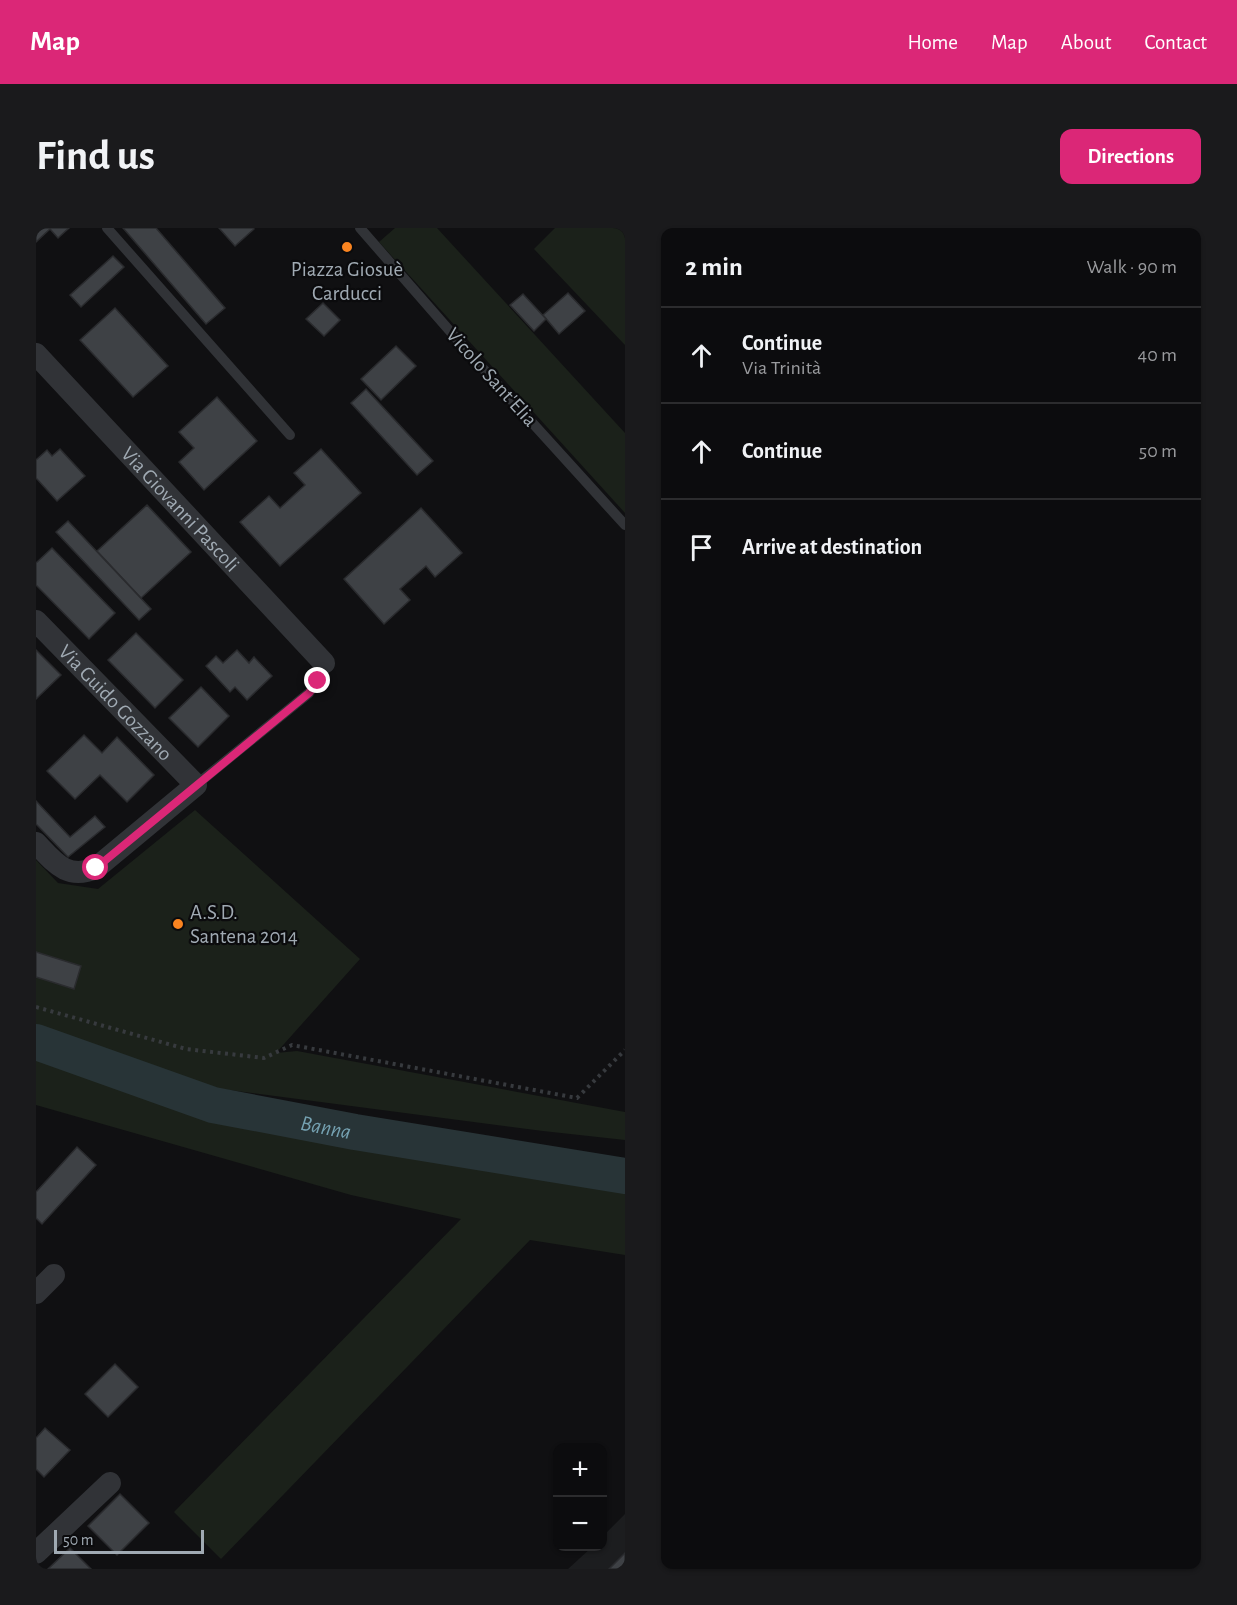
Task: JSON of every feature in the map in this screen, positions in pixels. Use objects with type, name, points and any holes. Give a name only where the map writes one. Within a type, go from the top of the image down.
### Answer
[{"type":"street","name":"Via Giovanni Pascoli","points":[[36,354],[324,663]]},
{"type":"street","name":"Via Guido Gozzano","points":[[36,621],[196,785]]},
{"type":"street","points":[[36,843],[55,862],[70,872],[84,873],[96,868],[196,785]]},
{"type":"street","points":[[36,1293],[54,1275]]},
{"type":"street","points":[[36,1553],[110,1483]]},
{"type":"lane","points":[[106,228],[290,435]]},
{"type":"lane","name":"Vicolo Sant'Elia","points":[[360,228],[469,354],[625,525]]},
{"type":"lane","points":[[196,785],[309,693],[318,681],[324,663]]},
{"type":"path","points":[[36,1007],[186,1049],[264,1058],[292,1045],[577,1098],[625,1050]]},
{"type":"shaded area","points":[[395,228],[437,228],[625,433],[625,513],[379,242]]},
{"type":"shaded area","points":[[555,228],[625,228],[625,345],[534,249]]},
{"type":"shaded area","name":"A.S.D. Santena 2014","points":[[195,810],[360,959],[276,1053],[297,1051],[625,1112],[625,1140],[206,1087],[79,1044],[36,1032],[36,860],[58,883],[98,889]]},
{"type":"shaded area","points":[[36,1057],[183,1105],[266,1128],[493,1159],[625,1181],[625,1255],[530,1240],[221,1559],[174,1512],[461,1219],[351,1195],[36,1105]]},
{"type":"shaded area","points":[[625,1514],[625,1569],[568,1569],[588,1551],[607,1551],[607,1532]]},
{"type":"building","points":[[36,228],[69,228],[58,238],[50,229],[36,242]]},
{"type":"building","points":[[123,228],[156,228],[225,308],[206,324]]},
{"type":"building","points":[[219,228],[253,228],[254,229],[235,246]]},
{"type":"building","points":[[113,256],[124,267],[81,307],[70,295]]},
{"type":"building","points":[[568,293],[585,311],[559,334],[543,315]]},
{"type":"building","points":[[523,294],[546,319],[534,331],[510,305]]},
{"type":"building","points":[[323,303],[340,320],[324,336],[306,319]]},
{"type":"building","points":[[115,308],[168,366],[133,397],[80,340]]},
{"type":"building","points":[[396,346],[416,366],[381,400],[361,379]]},
{"type":"building","points":[[366,389],[433,461],[417,475],[351,403]]},
{"type":"building","points":[[217,397],[257,441],[204,490],[179,462],[194,448],[179,432]]},
{"type":"building","points":[[60,449],[85,476],[57,501],[36,478],[36,460],[47,450],[52,456]]},
{"type":"building","points":[[321,449],[361,493],[280,566],[240,522],[269,496],[280,508],[305,485],[294,473]]},
{"type":"building","points":[[147,505],[191,552],[141,598],[97,551]]},
{"type":"building","points":[[421,508],[462,553],[435,577],[426,566],[400,589],[410,600],[384,624],[344,579]]},
{"type":"building","points":[[68,521],[151,609],[139,620],[56,532]]},
{"type":"building","points":[[52,548],[115,613],[89,639],[36,585],[36,563]]},
{"type":"building","points":[[136,633],[183,680],[155,708],[108,660]]},
{"type":"building","points":[[36,650],[61,675],[36,699]]},
{"type":"building","points":[[237,650],[249,663],[254,657],[272,676],[247,700],[235,687],[230,692],[206,666],[216,656],[223,663]]},
{"type":"building","points":[[201,687],[229,716],[198,747],[169,718]]},
{"type":"building","points":[[84,735],[102,753],[117,737],[154,775],[127,802],[100,775],[75,799],[47,771]]},
{"type":"building","points":[[36,801],[70,837],[95,816],[105,827],[68,857],[36,824]]},
{"type":"building","points":[[36,952],[81,966],[74,989],[36,977]]},
{"type":"building","points":[[77,1147],[96,1165],[42,1224],[36,1218],[36,1192]]},
{"type":"building","points":[[115,1364],[138,1387],[108,1417],[85,1394]]},
{"type":"building","points":[[45,1428],[70,1450],[44,1477],[36,1469],[36,1438]]},
{"type":"building","points":[[120,1494],[149,1523],[117,1555],[88,1526]]},
{"type":"building","points":[[70,1548],[91,1569],[48,1569]]},
{"type":"building","points":[[625,1553],[625,1569],[609,1569]]},
{"type":"waterway","name":"Banna","points":[[36,1042],[213,1105],[355,1132],[625,1176]]},
{"type":"place","name":"Piazza Giosuè Carducci","points":[[347,247]]},
{"type":"place","name":"A.S.D. Santena 2014","points":[[178,924]]},
{"type":"route","points":[[96,868],[309,693],[318,681]]}]
